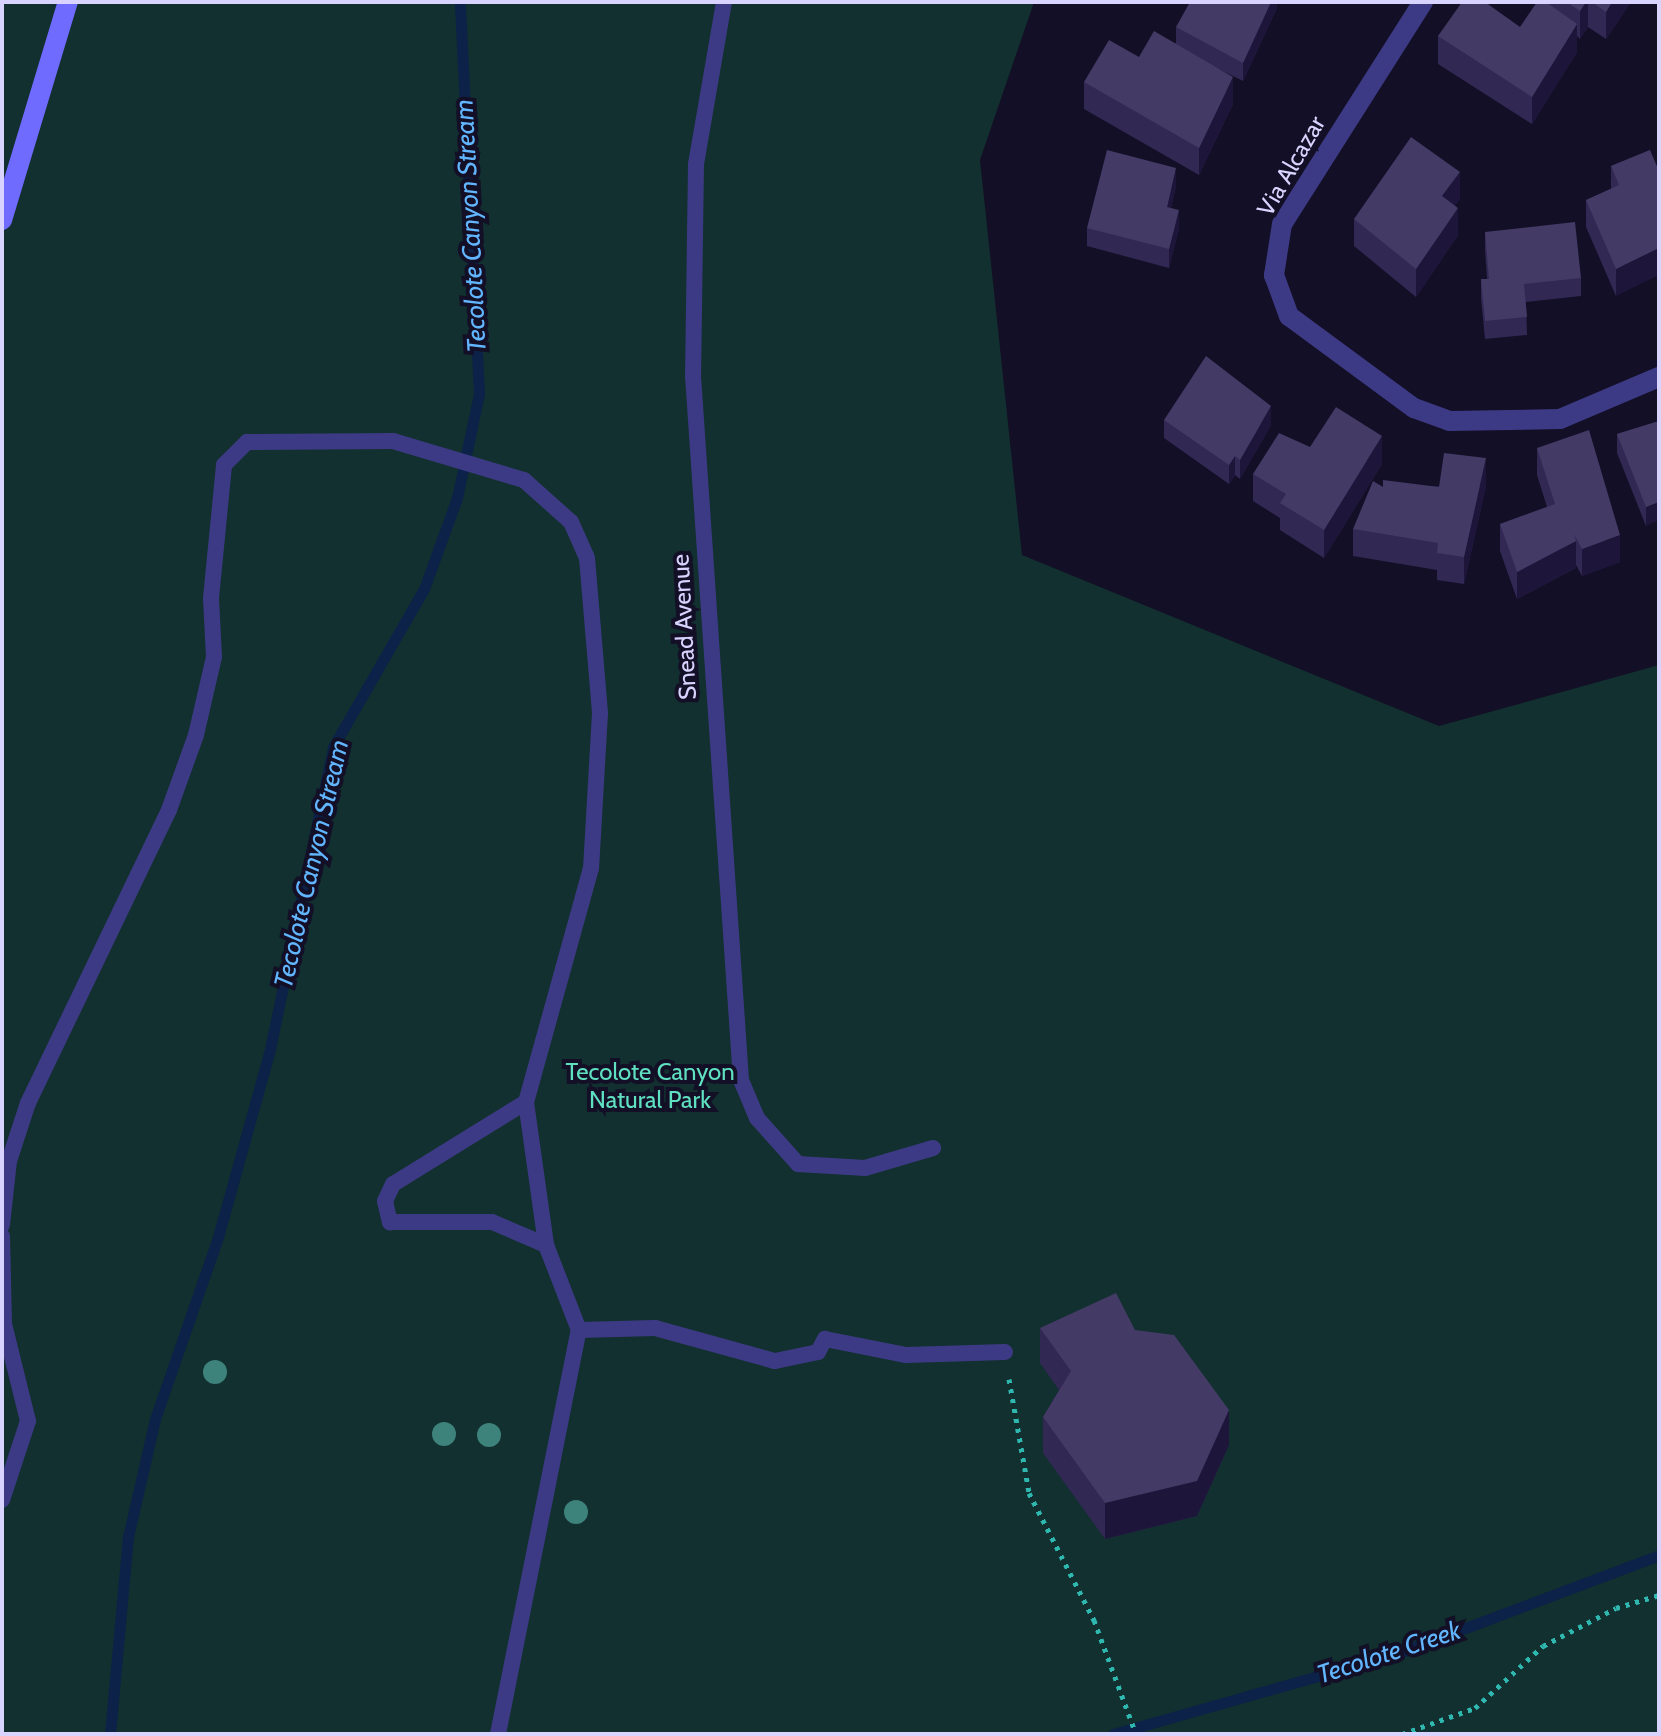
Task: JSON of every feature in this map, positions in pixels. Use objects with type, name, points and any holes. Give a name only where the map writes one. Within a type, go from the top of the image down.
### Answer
[{"type":"main road","points":[[2,220],[68,2]]},
{"type":"street","name":"Via Alcazar","points":[[1423,2],[1282,224],[1274,275],[1289,316],[1414,408],[1449,421],[1560,419],[1659,377]]},
{"type":"lane","name":"Snead Avenue","points":[[724,2],[696,164],[693,376],[741,1080],[757,1118],[798,1164],[865,1168],[933,1148]]},
{"type":"lane","points":[[2,1225],[9,1161],[28,1103],[169,810],[196,735],[214,657],[211,598],[224,465],[247,442],[344,439],[421,447],[484,463],[524,480],[580,536],[600,713],[591,868],[526,1102],[546,1245],[579,1330],[498,1734]]},
{"type":"lane","points":[[526,1102],[393,1184],[385,1212],[399,1225],[502,1224],[546,1245]]},
{"type":"lane","points":[[2,1236],[4,1324],[17,1400],[28,1421],[2,1500]]},
{"type":"lane","points":[[579,1330],[655,1328],[775,1361],[818,1352],[825,1339],[906,1355],[1005,1352]]},
{"type":"path","points":[[1005,1352],[1029,1493],[1094,1620],[1136,1734]]},
{"type":"path","points":[[1402,1734],[1475,1708],[1543,1646],[1616,1608],[1659,1595]]},
{"type":"green space","name":"Tecolote Canyon Natural Park","points":[[2,2],[1034,2],[980,160],[1022,555],[1439,726],[1659,665],[1659,1734],[2,1734]]},
{"type":"building","points":[[1190,2],[1271,2],[1243,63],[1176,27]]},
{"type":"building","points":[[1462,2],[1485,2],[1520,27],[1537,2],[1546,2],[1577,24],[1532,97],[1438,36]]},
{"type":"building","points":[[1567,2],[1586,2],[1580,11]]},
{"type":"building","points":[[1592,2],[1612,2],[1606,12]]},
{"type":"building","points":[[1154,31],[1233,77],[1199,148],[1084,82],[1109,40],[1139,57]]},
{"type":"building","points":[[1411,137],[1460,172],[1442,196],[1458,208],[1416,269],[1354,219]]},
{"type":"building","points":[[1107,150],[1176,168],[1167,207],[1179,210],[1169,249],[1087,228]]},
{"type":"building","points":[[1650,150],[1659,171],[1659,248],[1616,269],[1586,200],[1619,185],[1611,166]]},
{"type":"building","points":[[1575,222],[1581,278],[1524,284],[1527,317],[1485,321],[1481,279],[1489,279],[1485,232]]},
{"type":"building","points":[[1206,356],[1271,406],[1240,460],[1235,456],[1229,465],[1164,420]]},
{"type":"building","points":[[1336,407],[1382,436],[1324,530],[1280,503],[1286,494],[1253,474],[1279,433],[1310,447]]},
{"type":"building","points":[[1659,421],[1659,502],[1646,507],[1617,434]]},
{"type":"building","points":[[1589,430],[1620,535],[1582,549],[1574,534],[1576,541],[1517,572],[1500,524],[1555,504],[1537,448]]},
{"type":"building","points":[[1444,453],[1486,458],[1464,557],[1437,553],[1438,543],[1353,529],[1373,481],[1383,487],[1383,480],[1439,487]]},
{"type":"building","points":[[1116,1293],[1135,1330],[1174,1335],[1229,1410],[1197,1481],[1105,1503],[1043,1417],[1071,1371],[1040,1328]]},
{"type":"waterway","name":"Tecolote Canyon Stream","points":[[110,1734],[128,1537],[155,1419],[218,1237],[270,1049],[333,747],[424,589],[457,498],[479,394],[460,2]]},
{"type":"waterway","name":"Tecolote Creek","points":[[1113,1734],[1396,1654],[1659,1555]]}]
